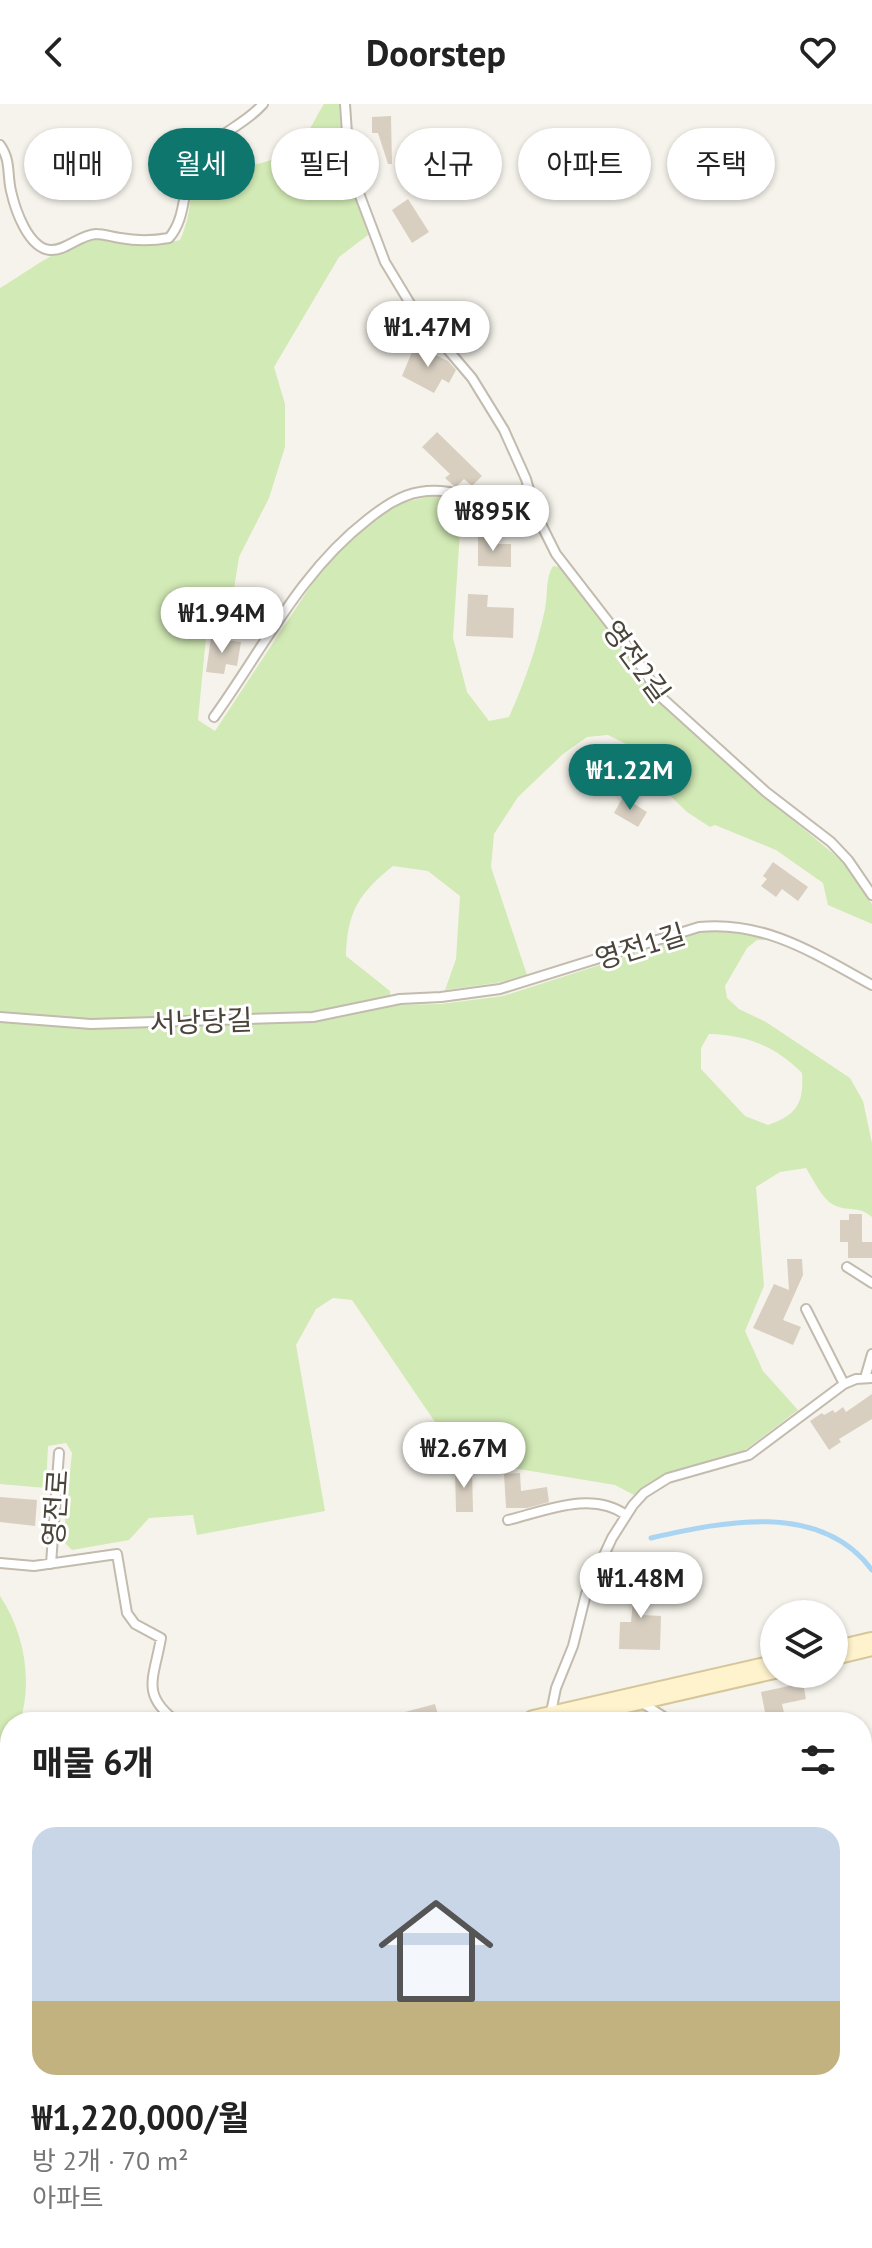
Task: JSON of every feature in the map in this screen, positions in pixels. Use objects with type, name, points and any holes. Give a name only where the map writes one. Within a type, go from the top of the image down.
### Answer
[{"type":"street","points":[[848,1650],[872,1644]]},
{"type":"street","points":[[577,1712],[760,1670]]},
{"type":"lane","points":[[0,145],[6,152],[15,206],[26,230],[42,248],[59,249],[93,234],[158,240],[169,238],[179,223],[188,180],[193,165],[203,151],[255,114],[263,104]]},
{"type":"lane","name":"영전2길","points":[[345,104],[348,148],[357,188],[385,262],[414,310],[472,378],[488,403],[517,457],[556,554],[631,651],[661,697],[766,792],[831,842],[848,860],[872,895]]},
{"type":"lane","points":[[214,717],[315,567],[380,510],[401,498],[435,491],[474,495],[508,506],[533,503]]},
{"type":"lane","name":"영전1길","points":[[400,999],[500,989],[699,927],[720,925],[761,930],[788,939],[872,985]]},
{"type":"lane","name":"서낭당길","points":[[0,1017],[91,1024],[313,1017],[400,999]]},
{"type":"lane","points":[[847,1267],[872,1283]]},
{"type":"lane","points":[[806,1309],[844,1384]]},
{"type":"lane","points":[[546,1712],[573,1646],[586,1594],[626,1515],[644,1493],[668,1478],[749,1455],[844,1384],[868,1378],[872,1354]]},
{"type":"lane","name":"영전로","points":[[51,1564],[59,1453]]},
{"type":"lane","points":[[508,1520],[584,1502],[626,1515]]},
{"type":"lane","name":"영전로","points":[[0,1563],[34,1566],[117,1554],[127,1613],[135,1624],[161,1638],[152,1691],[154,1702],[166,1712]]},
{"type":"lane","points":[[635,1699],[656,1712]]},
{"type":"green space","points":[[324,104],[339,104],[341,128],[311,128]]},
{"type":"green space","points":[[271,160],[271,200],[357,200],[368,235],[339,257],[274,367],[285,404],[285,447],[269,498],[239,557],[228,627],[207,627],[198,720],[215,731],[331,555],[375,519],[401,503],[432,496],[462,500],[453,638],[467,692],[489,721],[509,717],[538,637],[550,571],[553,566],[560,567],[626,654],[657,701],[842,861],[872,904],[872,924],[828,905],[823,883],[776,850],[715,825],[710,827],[687,812],[658,784],[638,750],[608,735],[587,737],[563,754],[518,797],[494,834],[491,867],[527,975],[445,990],[456,959],[460,896],[428,871],[393,866],[371,885],[357,905],[349,927],[346,956],[390,991],[390,1005],[441,1004],[503,996],[702,932],[733,930],[773,940],[757,940],[747,948],[725,986],[727,998],[739,1009],[766,1022],[850,1078],[863,1101],[872,1143],[872,1217],[830,1202],[806,1168],[780,1172],[756,1187],[764,1286],[745,1331],[763,1371],[798,1410],[741,1453],[666,1473],[634,1495],[615,1485],[477,1462],[452,1447],[352,1300],[333,1298],[316,1309],[296,1345],[325,1511],[197,1535],[193,1515],[149,1518],[129,1540],[72,1550],[63,1541],[72,1453],[66,1443],[48,1446],[46,1488],[0,1484],[0,288],[48,258],[88,240],[158,244],[180,240],[191,200],[255,200],[255,164]],"holes":[[[709,1034],[748,1040],[771,1049],[802,1073],[802,1092],[797,1106],[786,1117],[768,1125],[745,1116],[701,1069],[701,1048]]]},
{"type":"green space","points":[[0,1596],[20,1641],[26,1690],[22,1712],[0,1712]]},
{"type":"green space","points":[[644,1706],[645,1712],[618,1712]]},
{"type":"building","points":[[391,116],[392,164],[388,164],[379,128],[372,128],[372,117]]},
{"type":"building","points":[[409,200],[429,232],[412,243],[392,210]]},
{"type":"building","points":[[415,345],[448,361],[456,370],[449,383],[442,379],[434,393],[402,376]]},
{"type":"building","points":[[437,432],[482,476],[472,486],[464,479],[454,486],[445,478],[450,474],[422,447]]},
{"type":"building","points":[[478,536],[498,536],[498,544],[511,544],[511,567],[478,566]]},
{"type":"building","points":[[468,594],[488,595],[487,607],[514,608],[513,638],[466,636]]},
{"type":"building","points":[[211,638],[241,642],[237,666],[226,664],[224,674],[206,672]]},
{"type":"building","points":[[623,797],[647,812],[638,827],[614,813]]},
{"type":"building","points":[[773,862],[808,887],[798,901],[782,889],[776,897],[761,886],[767,879],[763,876]]},
{"type":"building","points":[[849,1214],[862,1214],[862,1242],[872,1242],[872,1258],[848,1258],[848,1242],[840,1242],[840,1220],[849,1220]]},
{"type":"building","points":[[787,1259],[802,1259],[803,1275],[783,1320],[801,1327],[793,1345],[753,1328],[774,1284],[789,1290]]},
{"type":"building","points":[[872,1394],[872,1419],[839,1439],[841,1442],[829,1450],[810,1421],[822,1413],[824,1415],[833,1410],[835,1413],[843,1407],[846,1412]]},
{"type":"building","points":[[455,1469],[472,1469],[473,1512],[456,1512]]},
{"type":"building","points":[[520,1473],[521,1491],[547,1487],[549,1502],[527,1508],[506,1508],[504,1474]]},
{"type":"building","points":[[0,1497],[37,1500],[35,1526],[0,1522]]},
{"type":"building","points":[[636,1566],[650,1568],[642,1615],[661,1616],[660,1650],[619,1649],[620,1622],[631,1622]]},
{"type":"building","points":[[804,1688],[806,1699],[782,1704],[784,1712],[765,1712],[761,1692]]},
{"type":"building","points":[[435,1704],[437,1712],[405,1712]]},
{"type":"waterway","points":[[651,1538],[738,1523],[798,1525],[826,1533],[850,1548],[872,1570]]}]
